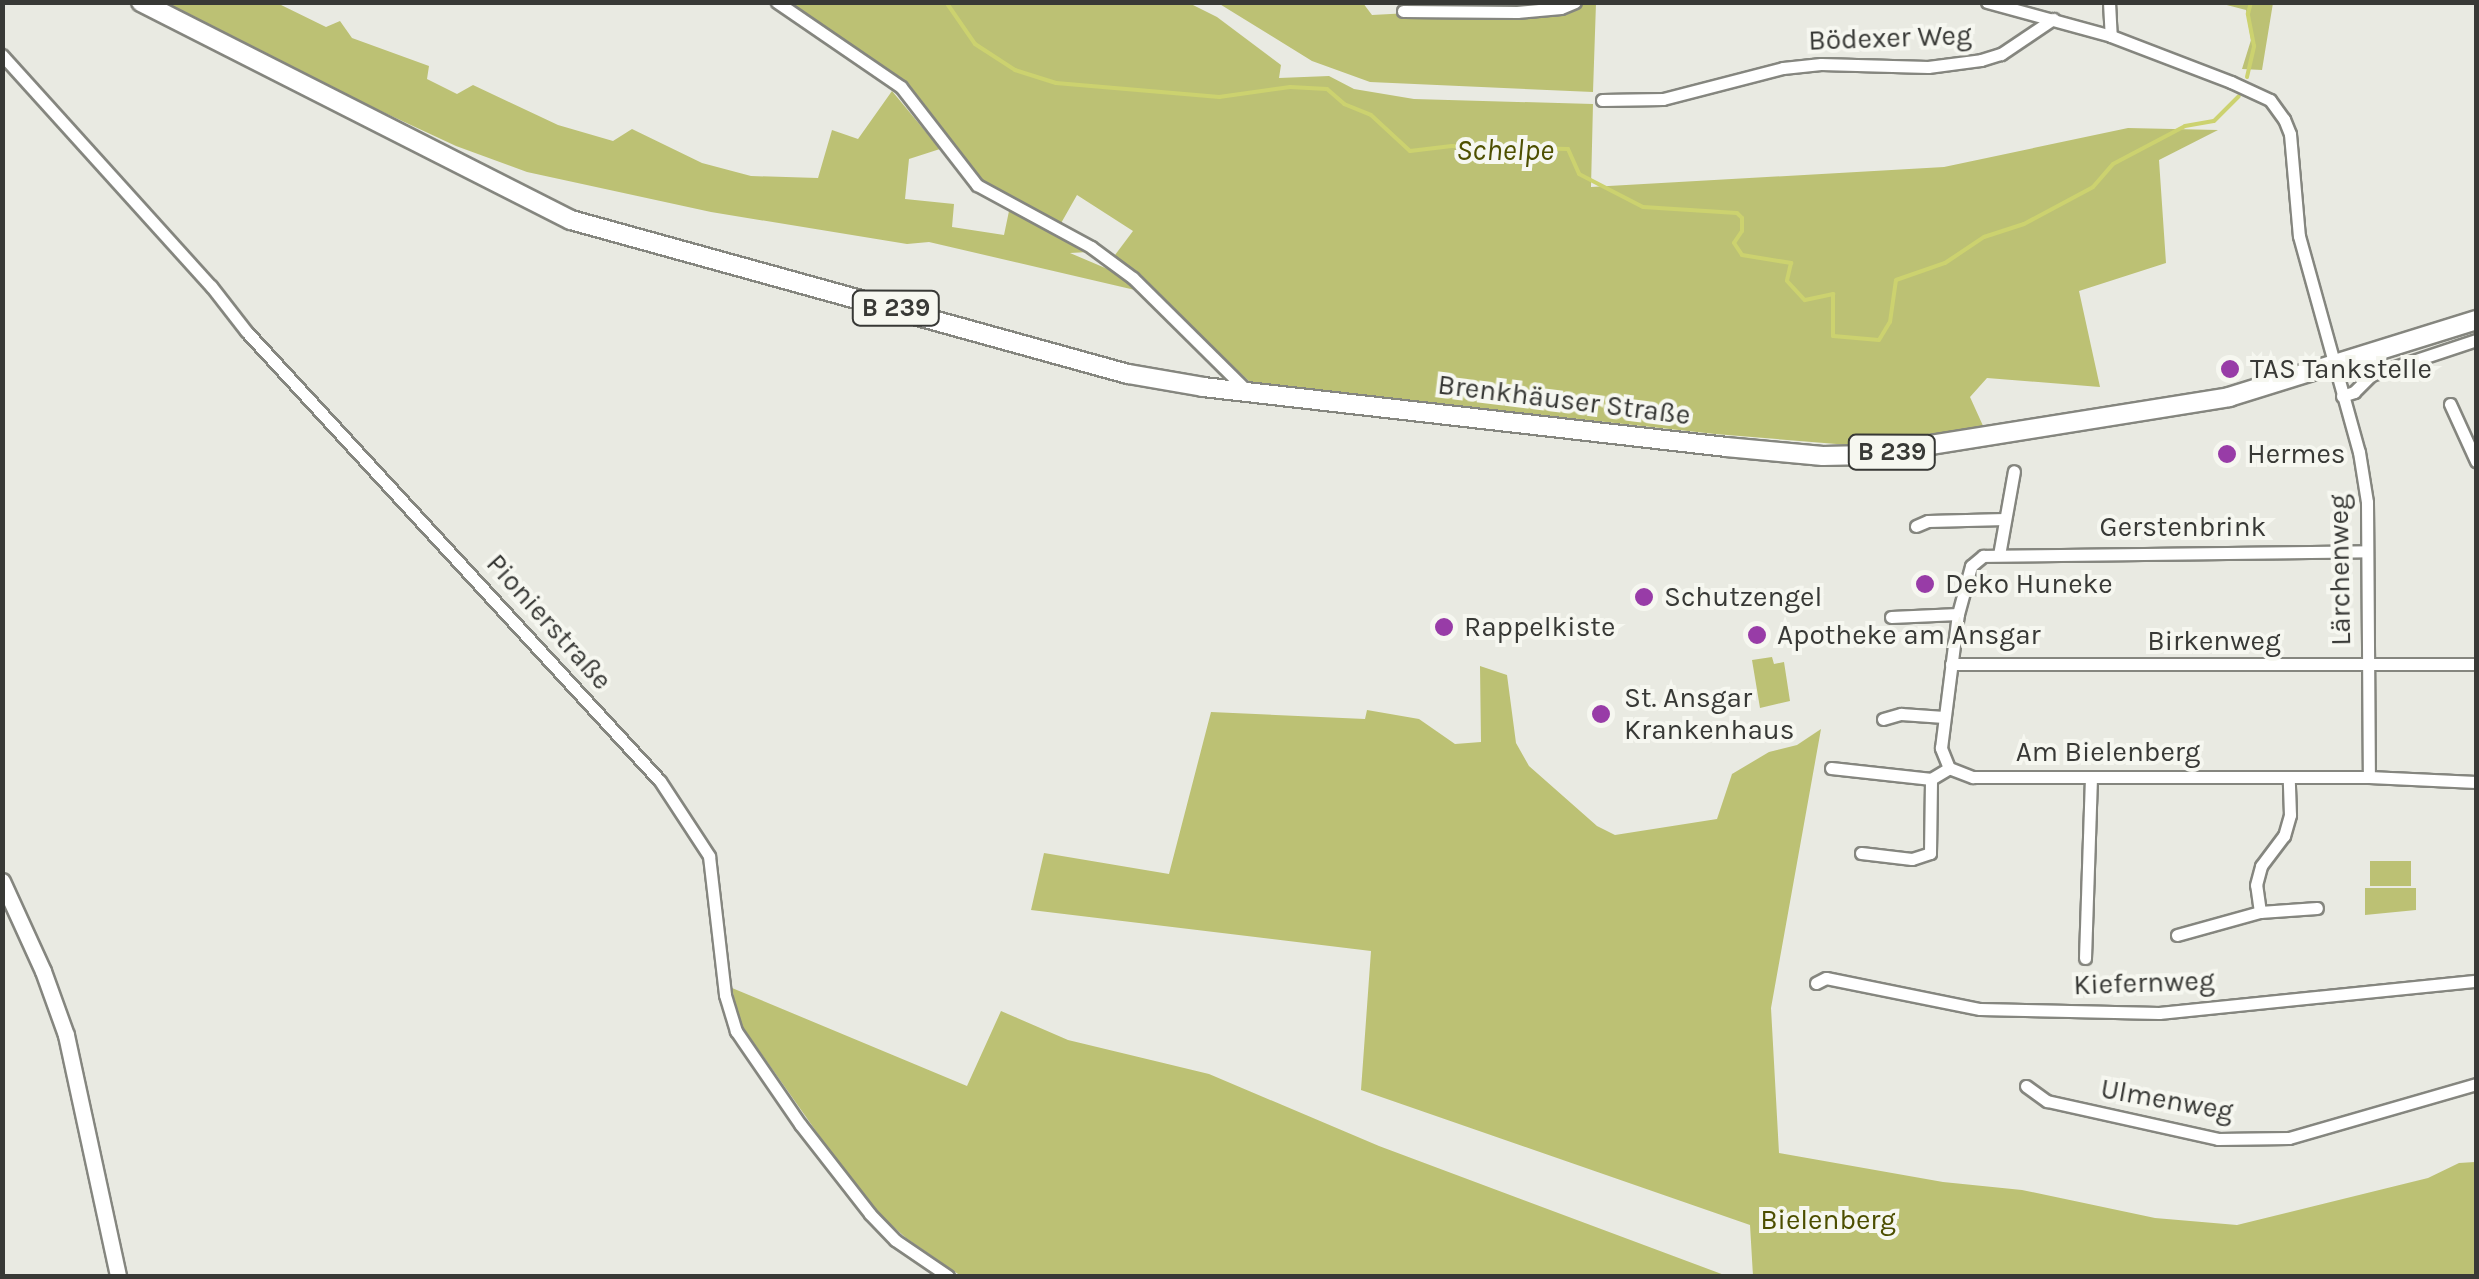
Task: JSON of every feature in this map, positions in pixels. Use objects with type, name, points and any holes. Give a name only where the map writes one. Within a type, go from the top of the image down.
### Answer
[{"type":"main road","name":"B 239","points":[[141,2],[571,220],[1128,374],[1248,392]]},
{"type":"main road","name":"Brenkhäuser Straße","points":[[1248,392],[1823,456],[1920,449],[2229,397],[2476,320]]},
{"type":"street","points":[[777,2],[901,88],[976,186],[1091,247],[1133,278],[1248,392]]},
{"type":"street","points":[[1403,11],[1518,12],[1575,2]]},
{"type":"street","points":[[1987,2],[2112,36],[2109,2]]},
{"type":"street","name":"Bödexer Weg","points":[[1602,100],[1663,99],[1783,68],[1820,64],[1928,67],[1981,60],[2001,54],[2053,18]]},
{"type":"street","name":"Lärchenweg","points":[[2112,36],[2232,82],[2278,109],[2290,134],[2298,236],[2359,452],[2367,551],[2370,777]]},
{"type":"street","name":"Pionierstraße","points":[[2,55],[211,286],[246,331],[660,781],[709,856],[726,996],[736,1031],[800,1124],[870,1214],[895,1240],[948,1276]]},
{"type":"street","points":[[2342,396],[2354,392],[2371,374],[2476,340]]},
{"type":"street","points":[[2450,404],[2476,461]]},
{"type":"street","points":[[1831,768],[1931,778],[1948,768],[1941,748],[1958,614],[1971,566],[1983,556],[2000,555],[2014,472]]},
{"type":"street","points":[[1916,526],[1928,520],[2005,520]]},
{"type":"street","name":"Gerstenbrink","points":[[2000,555],[2367,551]]},
{"type":"street","points":[[1891,617],[1958,614]]},
{"type":"street","name":"Birkenweg","points":[[1952,664],[2476,664]]},
{"type":"street","points":[[1883,719],[1901,714],[1944,717]]},
{"type":"street","name":"Am Bielenberg","points":[[1948,768],[1973,777],[2370,777],[2476,782]]},
{"type":"street","points":[[2085,958],[2091,776]]},
{"type":"street","points":[[1862,853],[1912,858],[1930,854],[1931,778]]},
{"type":"street","points":[[2260,912],[2256,886],[2261,866],[2284,836],[2290,815],[2289,779]]},
{"type":"street","points":[[2,882],[44,971],[66,1035],[118,1276]]},
{"type":"street","points":[[2177,936],[2260,912],[2317,908]]},
{"type":"street","name":"Kiefernweg","points":[[1816,983],[1826,978],[1980,1010],[2159,1013],[2476,981]]},
{"type":"street","name":"Ulmenweg","points":[[2026,1086],[2047,1101],[2218,1140],[2290,1138],[2476,1084]]},
{"type":"green space","points":[[275,2],[326,27],[340,21],[352,38],[429,66],[427,79],[457,94],[473,85],[558,125],[613,141],[632,129],[702,163],[751,176],[818,178],[832,130],[858,139],[892,91],[940,149],[909,159],[905,199],[954,204],[952,227],[1004,235],[1009,211],[1088,252],[1070,253],[1117,273],[1135,290],[929,242],[907,244],[711,212],[527,172],[456,146],[258,54],[165,3]]},
{"type":"green space","points":[[782,3],[1189,3],[1217,17],[1281,65],[1279,78],[1329,76],[1354,89],[1414,99],[1593,104],[1591,187],[1944,167],[2128,128],[2218,130],[2159,160],[2166,263],[2079,291],[2100,387],[1987,378],[1970,397],[1984,428],[1861,446],[1715,434],[1251,383],[1115,255],[1133,231],[1077,195],[1060,225],[981,181],[904,86]]},
{"type":"green space","points":[[1218,3],[1363,3],[1372,15],[1596,3],[1593,92],[1370,82],[1312,61]]},
{"type":"green space","points":[[2219,3],[2273,3],[2262,70],[2242,69],[2251,40],[2246,10]]},
{"type":"green space","points":[[1772,657],[1774,664],[1784,662],[1790,701],[1760,708],[1752,660]]},
{"type":"green space","name":"Bielenberg","points":[[1480,666],[1507,675],[1516,743],[1529,766],[1597,826],[1615,835],[1717,819],[1732,774],[1769,752],[1797,745],[1821,729],[1771,1008],[1779,1153],[1943,1182],[2022,1190],[2155,1218],[2237,1225],[2428,1178],[2459,1163],[2475,1162],[2476,1276],[1753,1276],[1750,1225],[1361,1090],[1371,951],[1031,910],[1044,853],[1169,874],[1211,712],[1365,719],[1367,710],[1419,719],[1455,744],[1481,742]]},
{"type":"green space","points":[[2370,861],[2411,861],[2411,886],[2370,886]]},
{"type":"green space","points":[[2365,888],[2416,888],[2416,910],[2365,915]]},
{"type":"green space","points":[[732,988],[967,1086],[1001,1011],[1068,1040],[1209,1074],[1379,1146],[1727,1276],[961,1276],[906,1238],[866,1202],[739,1022]]},
{"type":"waterway","name":"Schelpe","points":[[946,2],[975,44],[1015,70],[1056,83],[1219,97],[1290,87],[1327,89],[1344,104],[1371,115],[1410,151],[1452,146],[1568,149],[1579,174],[1643,207],[1737,213],[1742,218],[1742,231],[1734,243],[1742,255],[1791,263],[1787,281],[1805,300],[1833,294],[1833,336],[1879,340],[1890,322],[1896,280],[1945,263],[1984,237],[2024,224],[2093,187],[2113,164],[2185,126],[2214,121],[2239,96]]},
{"type":"waterway","name":"Schelpe","points":[[2247,77],[2254,46],[2248,14],[2251,2]]},
{"type":"place","name":"TAS Tankstelle","points":[[2230,369]]},
{"type":"place","name":"Hermes","points":[[2227,454]]},
{"type":"place","name":"Deko Huneke","points":[[1925,584]]},
{"type":"place","name":"Schutzengel","points":[[1644,597]]},
{"type":"place","name":"Rappelkiste","points":[[1444,627]]},
{"type":"place","name":"Apotheke am Ansgar","points":[[1757,635]]},
{"type":"place","name":"St. Ansgar Krankenhaus","points":[[1601,714]]}]
